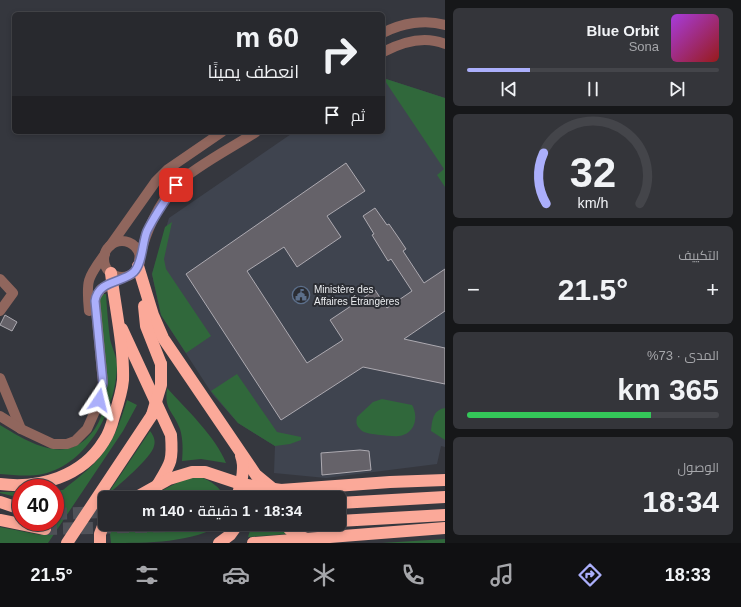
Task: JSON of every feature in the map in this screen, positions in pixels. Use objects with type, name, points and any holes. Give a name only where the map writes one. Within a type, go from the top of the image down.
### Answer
[{"type":"highway","points":[[67,543],[152,415],[161,385],[161,364],[146,326],[142,279],[139,263]]},
{"type":"highway","points":[[0,484],[17,486],[37,484],[54,480],[73,472],[90,458],[104,441],[118,405],[122,382],[123,363],[117,314],[115,278]]},
{"type":"highway","points":[[142,279],[162,338],[256,475],[274,489]]},
{"type":"highway","points":[[117,314],[128,342],[171,435],[172,450],[170,465],[156,486]]},
{"type":"highway","points":[[239,452],[243,461],[239,491]]},
{"type":"highway","points":[[147,491],[169,479],[192,472],[205,472],[218,475],[241,484],[274,489],[300,490],[390,482],[445,480]]},
{"type":"highway","points":[[218,475],[233,487],[234,491]]},
{"type":"highway","points":[[346,502],[445,497]]},
{"type":"highway","points":[[0,502],[12,506]]},
{"type":"highway","points":[[346,521],[445,515]]},
{"type":"highway","points":[[0,520],[12,522]]},
{"type":"highway","points":[[253,543],[445,528]]},
{"type":"highway","points":[[100,543],[101,531]]},
{"type":"highway","points":[[219,543],[233,531]]},
{"type":"highway","points":[[292,531],[307,539]]},
{"type":"street","points":[[385,32],[399,26],[419,23],[435,22],[445,25]]},
{"type":"street","points":[[385,51],[402,43],[422,40],[437,41],[445,44]]},
{"type":"street","points":[[96,409],[87,283],[92,271],[156,181],[168,168],[219,134]]},
{"type":"street","points":[[0,416],[21,429],[53,444],[67,444],[75,441],[87,429],[96,409],[103,383],[95,301],[99,290],[115,278],[132,274],[139,263],[147,231],[160,208],[176,185],[189,174],[253,134]]},
{"type":"street","points":[[115,278],[105,265],[107,250],[115,242],[127,242],[136,249],[139,263]]},
{"type":"street","points":[[0,279],[13,292],[0,311]]},
{"type":"street","points":[[0,378],[21,429]]},
{"type":"shaded area","name":"Ministère des Affaires Étrangères","points":[[385,79],[445,98],[445,447],[441,446],[437,464],[326,478],[274,473],[275,446],[238,423],[213,395],[161,315],[152,274],[169,218],[291,134],[385,134]]},
{"type":"green space","points":[[385,79],[445,98],[445,187],[437,175],[444,169],[385,81]]},
{"type":"green space","points":[[172,222],[164,259],[166,269],[211,336],[186,353],[161,315],[152,274],[165,227]]},
{"type":"green space","points":[[101,294],[106,294],[110,339],[117,366],[111,400],[105,416],[86,447],[73,459],[59,468],[38,475],[22,476],[0,474],[0,425],[31,442],[43,447],[54,449],[65,449],[76,446],[86,439],[97,426],[103,411],[105,394],[97,324],[97,306]]},
{"type":"green space","points":[[237,374],[277,432],[301,437],[301,440],[290,444],[275,446],[238,423],[211,391]]},
{"type":"green space","points":[[167,388],[208,433],[226,463],[201,459],[182,461],[181,433],[168,406],[166,396]]},
{"type":"green space","points":[[382,399],[412,405],[415,420],[409,432],[404,435],[392,436],[367,433],[359,428],[356,420],[357,417],[373,402]]},
{"type":"green space","points":[[127,400],[137,405],[123,431],[64,519],[64,489],[87,470],[104,453],[117,430]]},
{"type":"green space","points":[[445,408],[445,440],[431,431],[434,416],[438,411]]},
{"type":"green space","points":[[150,431],[155,442],[152,451],[134,472],[112,491],[110,491]]},
{"type":"green space","points":[[200,477],[208,480],[221,491],[161,491],[186,478]]},
{"type":"green space","points":[[12,492],[12,496],[0,493]]},
{"type":"green space","points":[[0,527],[12,529],[12,531],[41,535],[42,531],[56,531],[48,543],[0,543]]},
{"type":"green space","points":[[111,531],[208,531],[198,535],[169,541],[139,543],[111,543]]},
{"type":"green space","points":[[250,531],[285,531],[287,534],[248,537]]},
{"type":"green space","points":[[445,539],[445,543],[382,543]]},
{"type":"building","points":[[346,163],[365,191],[327,216],[341,237],[297,267],[284,247],[247,271],[307,363],[343,340],[330,320],[375,290],[387,308],[412,291],[391,259],[388,261],[372,235],[374,234],[363,216],[375,208],[387,225],[389,224],[406,249],[403,251],[424,283],[445,269],[445,311],[404,339],[445,348],[445,384],[363,367],[281,420],[186,274]]},
{"type":"building","points":[[5,315],[17,322],[12,331],[0,325]]},
{"type":"building","points":[[360,450],[369,451],[371,470],[322,475],[321,453]]},
{"type":"tunnel","points":[[64,514],[98,512]]},
{"type":"tunnel","points":[[64,529],[98,528]]},
{"type":"place","name":"Ministère des Affaires Étrangères","points":[[301,295]]},
{"type":"route","points":[[99,400],[103,383],[95,301],[96,295],[101,288],[132,274],[136,270],[147,231],[160,208],[176,185]]}]
